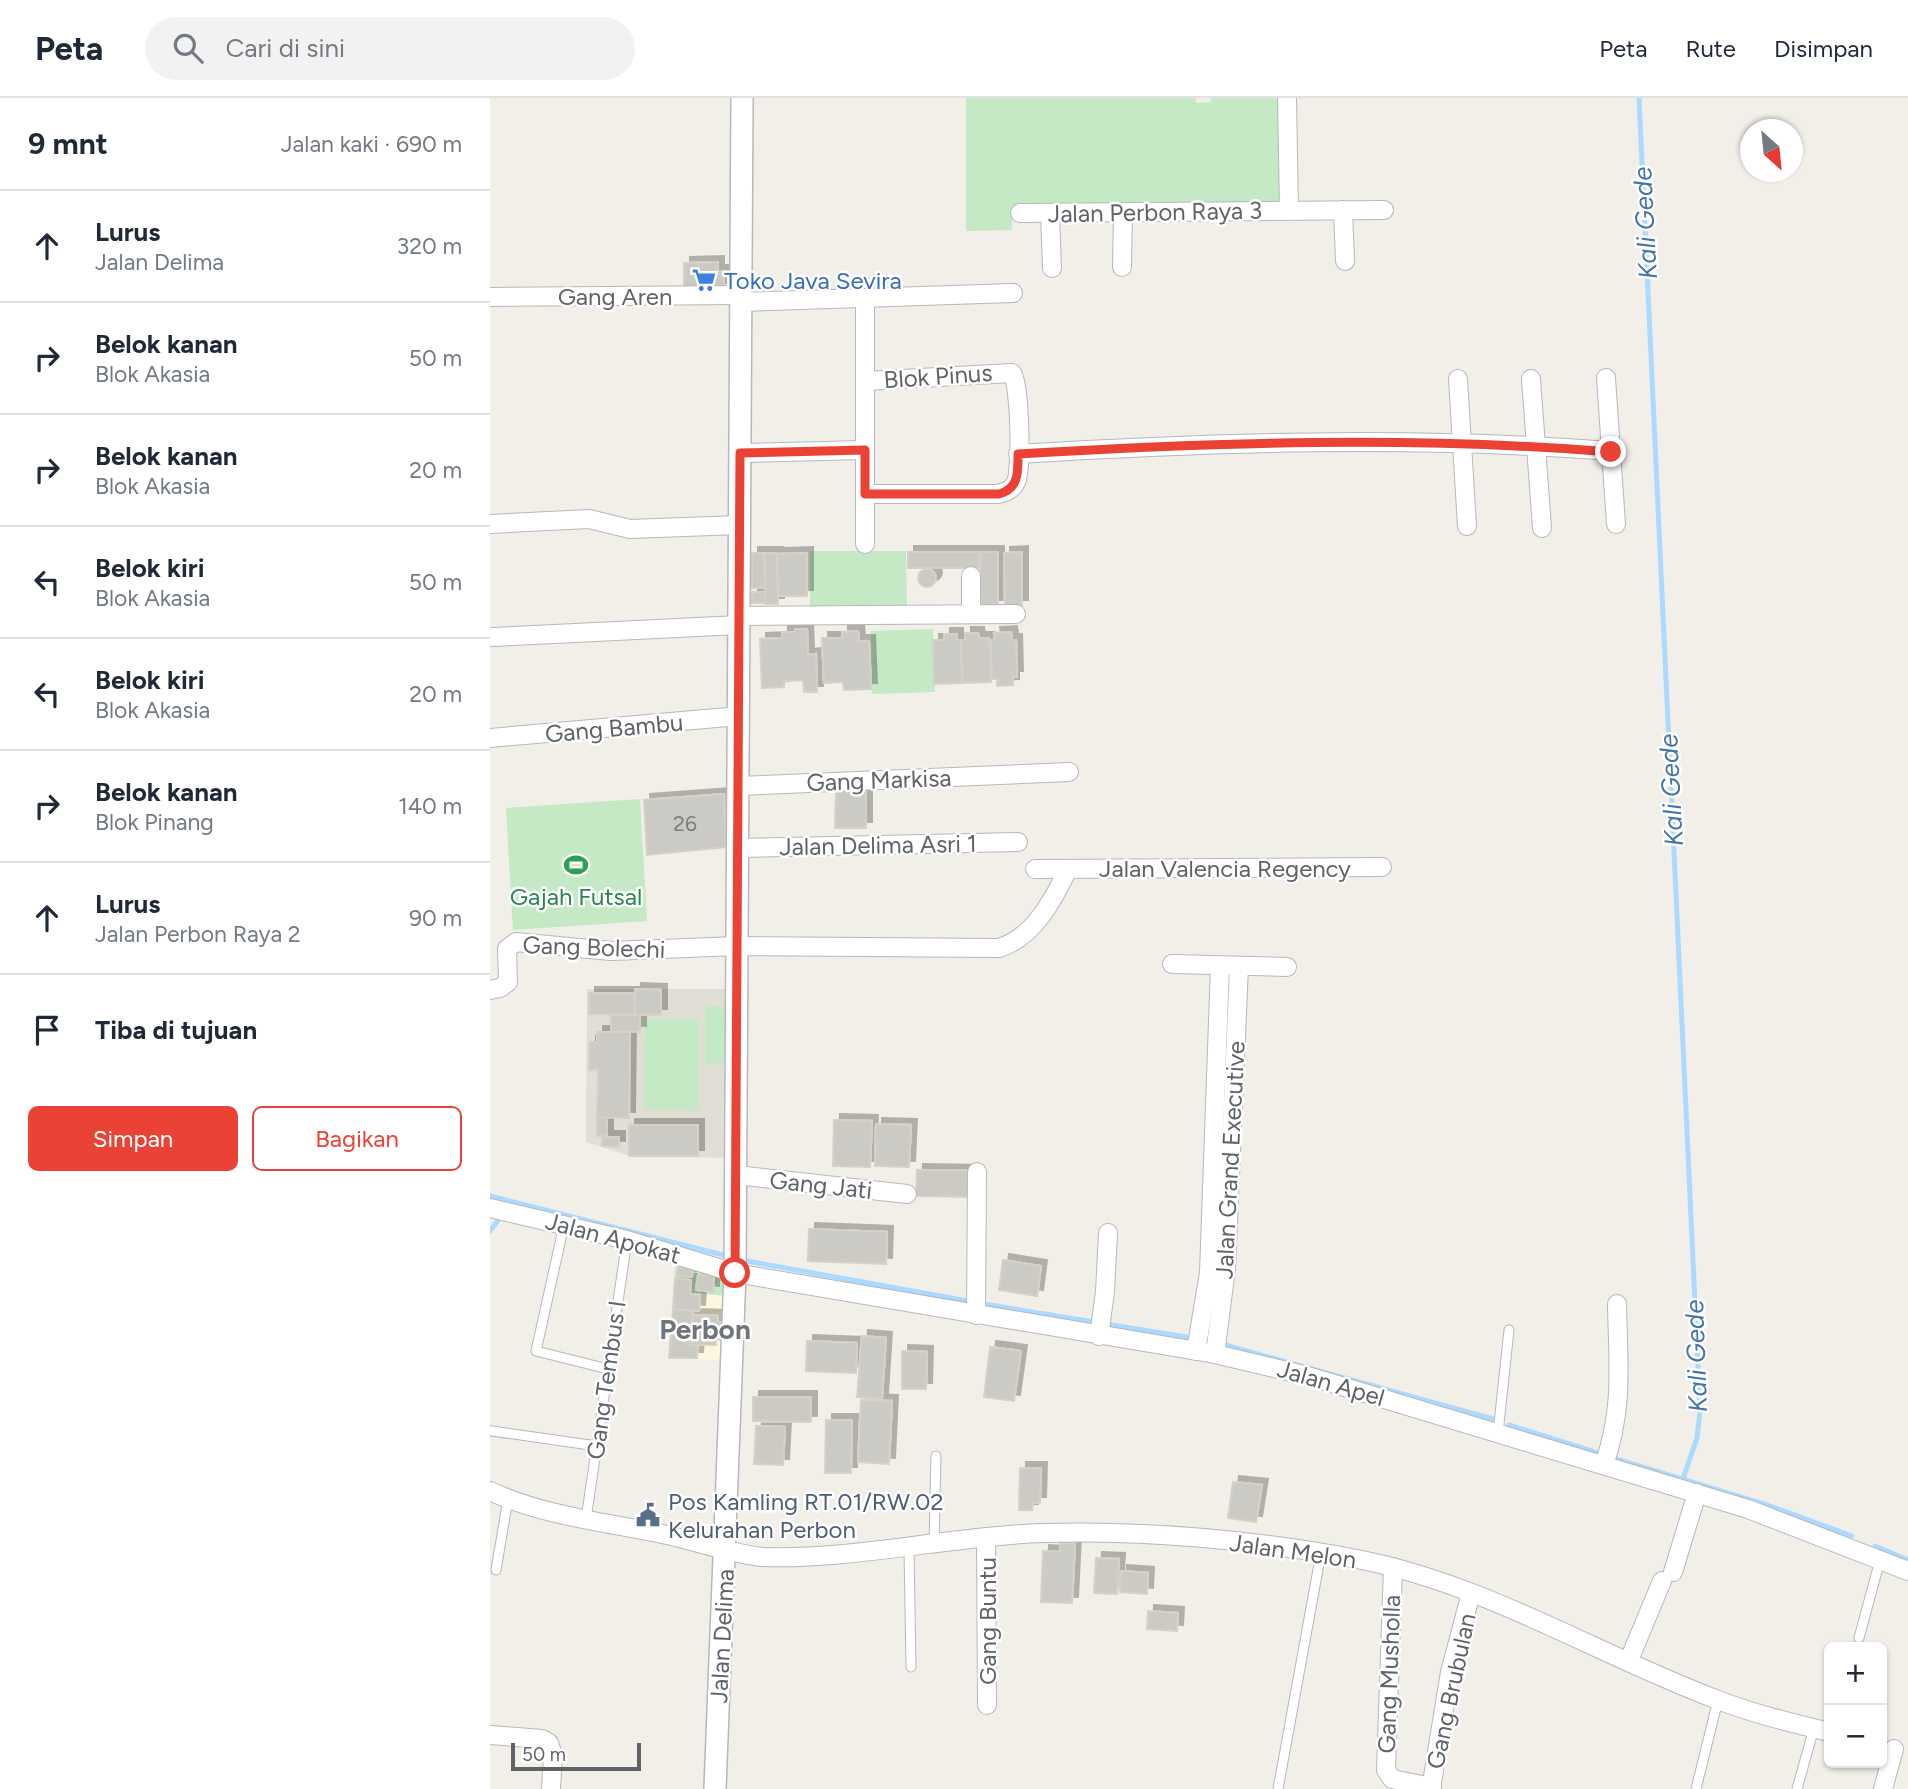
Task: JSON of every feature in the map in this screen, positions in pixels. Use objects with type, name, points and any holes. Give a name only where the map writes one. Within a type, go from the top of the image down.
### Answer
[{"type":"street","name":"Jalan Delima","points":[[715,1789],[735,1262],[742,98]]},
{"type":"street","name":"Jalan Perbon Raya 3","points":[[1287,98],[1289,211]]},
{"type":"street","points":[[1343,210],[1345,261]]},
{"type":"street","name":"Jalan Perbon Raya 3","points":[[1020,213],[1384,210]]},
{"type":"street","points":[[1122,267],[1123,212]]},
{"type":"street","points":[[1050,213],[1052,268]]},
{"type":"street","name":"Gang Aren","points":[[490,297],[740,299],[1013,293]]},
{"type":"street","points":[[864,544],[865,298]]},
{"type":"street","name":"Blok Pinus","points":[[865,381],[1012,373],[1017,383],[1018,454]]},
{"type":"street","points":[[1606,378],[1616,524]]},
{"type":"street","points":[[1458,379],[1467,526]]},
{"type":"street","points":[[1531,379],[1542,527]]},
{"type":"street","points":[[865,494],[1004,492],[1012,488],[1017,479],[1018,454],[1153,446],[1383,441],[1536,446],[1611,452]]},
{"type":"street","points":[[740,453],[865,450]]},
{"type":"street","points":[[490,524],[589,519],[630,529],[740,525]]},
{"type":"street","points":[[971,576],[971,614]]},
{"type":"street","points":[[493,637],[739,621],[1016,614]]},
{"type":"street","name":"Gang Bambu","points":[[490,738],[739,716]]},
{"type":"street","name":"Gang Markisa","points":[[738,786],[1069,772]]},
{"type":"street","name":"Jalan Delima Asri 1","points":[[738,848],[1018,842]]},
{"type":"street","name":"Jalan Valencia Regency","points":[[1035,869],[1382,867]]},
{"type":"street","name":"Jalan Valencia Regency","points":[[737,946],[999,948],[1017,939],[1037,920],[1068,869]]},
{"type":"street","name":"Gang Bolechi","points":[[490,990],[500,988],[508,982],[507,949],[513,943],[611,951],[737,946]]},
{"type":"street","points":[[1172,964],[1287,967]]},
{"type":"street","name":"Jalan Grand Executive","points":[[1220,966],[1223,1125]]},
{"type":"street","name":"Jalan Grand Executive","points":[[1215,1354],[1212,1319],[1223,1125],[1239,966]]},
{"type":"street","points":[[976,1315],[977,1172]]},
{"type":"street","name":"Gang Jati","points":[[736,1175],[907,1194]]},
{"type":"street","name":"Jalan Apokat","points":[[490,1208],[627,1241],[735,1262]]},
{"type":"street","points":[[1100,1327],[1108,1233]]},
{"type":"street","name":"Jalan Apel","points":[[735,1262],[976,1315],[1100,1327],[1308,1376],[1697,1493],[1796,1526],[1908,1571]]},
{"type":"street","points":[[1604,1465],[1614,1435],[1619,1407],[1617,1304]]},
{"type":"street","name":"Jalan Grand Executive","points":[[1196,1351],[1212,1319]]},
{"type":"street","name":"Jalan Melon","points":[[490,1491],[508,1499],[586,1519],[726,1551],[784,1557],[909,1549],[986,1538],[1089,1533],[1251,1544],[1321,1553],[1393,1567],[1471,1593],[1529,1614],[1718,1700],[1822,1730]]},
{"type":"street","points":[[1629,1660],[1668,1576],[1697,1493]]},
{"type":"street","name":"Gang Buntu","points":[[986,1538],[987,1704]]},
{"type":"street","name":"Gang Musholla","points":[[1393,1567],[1386,1770],[1391,1779],[1432,1788]]},
{"type":"street","name":"Gang Brubulan","points":[[1432,1788],[1450,1672],[1471,1593]]},
{"type":"street","points":[[490,1735],[542,1739],[549,1743],[553,1755],[551,1789]]},
{"type":"street","points":[[1883,1789],[1895,1749]]},
{"type":"lane","points":[[564,1225],[536,1352],[608,1368]]},
{"type":"lane","name":"Gang Tembus I","points":[[586,1519],[627,1241]]},
{"type":"lane","points":[[1498,1433],[1509,1331]]},
{"type":"lane","points":[[492,1431],[597,1446]]},
{"type":"lane","points":[[934,1545],[936,1456]]},
{"type":"lane","points":[[496,1570],[508,1499]]},
{"type":"lane","points":[[909,1549],[911,1667]]},
{"type":"lane","points":[[1279,1789],[1321,1553]]},
{"type":"lane","points":[[1859,1638],[1880,1560]]},
{"type":"lane","points":[[1696,1789],[1718,1700]]},
{"type":"lane","points":[[1797,1789],[1822,1730]]},
{"type":"shaded area","points":[[587,989],[729,989],[728,1158],[630,1156],[586,1142]]},
{"type":"shaded area","points":[[676,1262],[726,1282],[725,1360],[668,1359]]},
{"type":"green space","points":[[966,98],[1196,98],[1196,103],[1211,102],[1211,98],[1283,98],[1285,206],[1012,207],[1012,230],[966,231]]},
{"type":"green space","points":[[810,551],[906,551],[907,605],[810,606]]},
{"type":"green space","points":[[933,629],[935,692],[872,694],[871,631]]},
{"type":"green space","name":"Gajah Futsal","points":[[640,799],[647,921],[513,930],[506,808]]},
{"type":"green space","points":[[705,1006],[725,1006],[725,1065],[705,1065]]},
{"type":"green space","points":[[645,1019],[699,1019],[699,1111],[644,1110]]},
{"type":"green space","points":[[676,1262],[722,1277],[727,1296],[673,1291]]},
{"type":"building","name":"Toko Java Sevira","points":[[718,262],[718,271],[724,271],[724,289],[684,290],[684,263]]},
{"type":"building","points":[[908,552],[979,552],[979,568],[908,568]]},
{"type":"building","points":[[980,552],[998,552],[998,606],[981,606]]},
{"type":"building","points":[[1022,552],[1022,606],[1005,606],[1004,553]]},
{"type":"building","points":[[752,553],[764,553],[765,587],[752,588]]},
{"type":"building","points":[[765,553],[777,553],[778,604],[765,604]]},
{"type":"building","points":[[807,553],[807,596],[778,596],[778,554]]},
{"type":"building","points":[[923,569],[931,569],[936,578],[934,585],[923,587],[918,582],[918,574]]},
{"type":"building","points":[[752,592],[765,592],[765,603],[752,603]]},
{"type":"building","points":[[795,629],[807,629],[808,655],[816,654],[817,692],[804,692],[803,680],[784,681],[784,687],[762,688],[760,639],[782,638],[782,632],[795,632]]},
{"type":"building","points":[[858,631],[859,641],[869,641],[871,689],[844,690],[843,682],[824,683],[822,638],[842,638],[842,632]]},
{"type":"building","points":[[1011,632],[1012,640],[1016,640],[1017,677],[1013,677],[1013,685],[997,686],[997,679],[992,679],[991,640],[995,640],[994,633]]},
{"type":"building","points":[[965,633],[978,633],[979,638],[989,638],[991,682],[963,683],[961,640],[965,640]]},
{"type":"building","points":[[944,634],[957,634],[957,640],[961,640],[962,683],[934,684],[933,640],[944,640]]},
{"type":"building","points":[[836,788],[866,788],[866,828],[835,828]]},
{"type":"building","points":[[724,794],[726,847],[647,855],[644,800]]},
{"type":"building","points":[[635,989],[661,990],[661,1015],[635,1015]]},
{"type":"building","points":[[589,993],[634,993],[634,1015],[589,1014]]},
{"type":"building","points":[[611,1015],[640,1015],[640,1032],[611,1031]]},
{"type":"building","points":[[597,1032],[630,1032],[629,1118],[597,1117],[598,1070],[589,1070],[590,1042],[597,1042]]},
{"type":"building","points":[[597,1118],[607,1118],[607,1135],[597,1136]]},
{"type":"building","points":[[834,1120],[872,1121],[870,1167],[833,1166]]},
{"type":"building","points":[[876,1124],[911,1125],[909,1167],[875,1166]]},
{"type":"building","points":[[629,1125],[698,1125],[698,1156],[629,1156]]},
{"type":"building","points":[[602,1137],[619,1137],[619,1147],[602,1146]]},
{"type":"building","points":[[917,1170],[974,1171],[973,1197],[916,1196]]},
{"type":"building","points":[[809,1229],[887,1232],[886,1264],[808,1261]]},
{"type":"building","points":[[1003,1260],[1041,1266],[1037,1296],[999,1290]]},
{"type":"building","points":[[678,1267],[693,1269],[692,1277],[677,1276]]},
{"type":"building","points":[[698,1275],[714,1276],[713,1292],[696,1290]]},
{"type":"building","points":[[675,1278],[691,1280],[690,1294],[700,1295],[699,1311],[673,1309]]},
{"type":"building","points":[[673,1309],[693,1311],[690,1345],[698,1345],[697,1358],[669,1358]]},
{"type":"building","points":[[693,1315],[718,1316],[718,1322],[723,1323],[721,1340],[716,1339],[716,1345],[691,1344]]},
{"type":"building","points":[[862,1336],[886,1338],[882,1399],[857,1397]]},
{"type":"building","points":[[807,1341],[857,1343],[856,1373],[806,1371]]},
{"type":"building","points":[[990,1347],[1021,1351],[1014,1401],[984,1397]]},
{"type":"building","points":[[902,1351],[927,1352],[926,1389],[902,1389]]},
{"type":"building","points":[[753,1397],[811,1397],[811,1422],[753,1421]]},
{"type":"building","points":[[861,1400],[892,1401],[889,1464],[858,1462]]},
{"type":"building","points":[[826,1420],[852,1420],[851,1473],[825,1473]]},
{"type":"building","points":[[756,1426],[785,1427],[783,1465],[754,1464]]},
{"type":"building","points":[[1020,1468],[1041,1468],[1040,1503],[1033,1503],[1032,1510],[1019,1510]]},
{"type":"building","points":[[1233,1482],[1262,1485],[1256,1522],[1228,1518]]},
{"type":"building","points":[[1060,1543],[1075,1543],[1072,1603],[1041,1602],[1043,1551],[1060,1552]]},
{"type":"building","points":[[1096,1558],[1119,1559],[1117,1594],[1094,1593]]},
{"type":"building","points":[[1121,1571],[1148,1573],[1147,1594],[1120,1592]]},
{"type":"building","points":[[1148,1611],[1178,1613],[1177,1631],[1147,1629]]},
{"type":"waterway","name":"Kali Gede","points":[[1639,98],[1700,1411],[1697,1438],[1683,1479]]},
{"type":"waterway","points":[[490,1196],[731,1257]]},
{"type":"waterway","points":[[490,1231],[502,1215]]},
{"type":"waterway","points":[[741,1260],[968,1301]]},
{"type":"waterway","points":[[984,1304],[1192,1338]]},
{"type":"waterway","points":[[1225,1345],[1493,1419]]},
{"type":"waterway","points":[[1509,1425],[1598,1453]]},
{"type":"waterway","points":[[1616,1459],[1767,1505],[1852,1536]]},
{"type":"waterway","points":[[1875,1546],[1908,1560]]},
{"type":"place","name":"Toko Java Sevira","points":[[704,280]]},
{"type":"place","name":"Gajah Futsal","points":[[576,865]]},
{"type":"place","name":"Pos Kamling RT.01/RW.02 Kelurahan Perbon","points":[[648,1515]]},
{"type":"district","name":"Perbon","points":[[705,1329]]},
{"type":"route","points":[[735,1273],[740,453],[865,450],[865,494],[999,494],[1008,491],[1015,484],[1018,454],[1140,447],[1383,441],[1536,446],[1611,452]]}]
